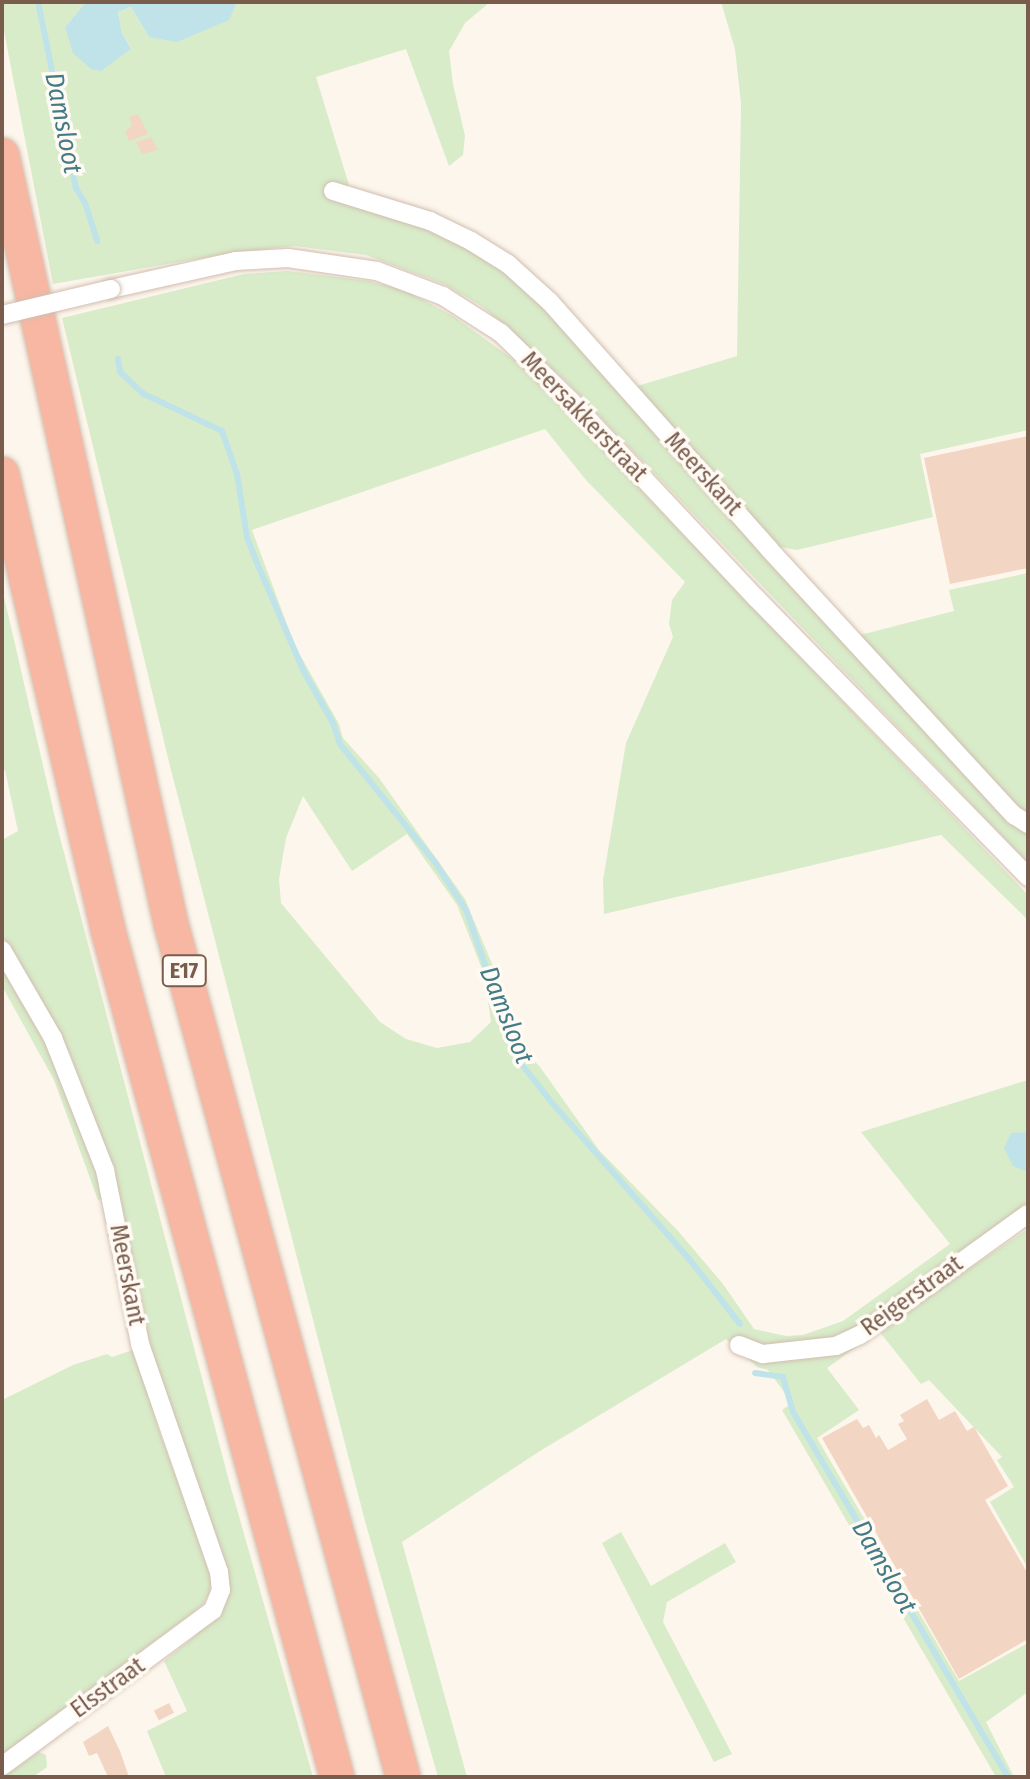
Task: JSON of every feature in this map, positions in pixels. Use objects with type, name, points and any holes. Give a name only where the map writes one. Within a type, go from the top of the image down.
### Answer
[{"type":"highway","name":"E17","points":[[2,155],[171,924],[403,1777]]},
{"type":"highway","name":"E17","points":[[2,474],[108,930],[337,1777]]},
{"type":"street","name":"Meerskant","points":[[333,191],[430,221],[471,241],[519,274],[550,302],[769,549],[993,792],[1028,824]]},
{"type":"street","name":"Meersakkerstraat","points":[[2,315],[236,261],[288,258],[377,271],[443,296],[501,333],[570,400],[789,632],[1028,877]]},
{"type":"street","name":"Meerskant","points":[[2,950],[53,1038],[105,1170],[140,1344],[219,1572],[221,1590],[213,1610]]},
{"type":"street","name":"Reigerstraat","points":[[739,1345],[763,1354],[836,1346],[860,1335],[1028,1214]]},
{"type":"street","name":"Elsstraat","points":[[2,1766],[213,1610]]},
{"type":"green space","points":[[2,2],[86,2],[65,27],[112,61],[131,49],[122,33],[118,12],[131,7],[149,37],[237,2],[490,2],[465,23],[449,51],[465,136],[463,155],[449,166],[406,49],[316,77],[349,185],[341,198],[463,242],[514,275],[1028,832],[1028,863],[566,381],[483,307],[444,284],[366,255],[295,246],[230,253],[53,284],[2,21]]},
{"type":"green space","points":[[721,2],[1028,2],[1028,430],[920,454],[933,517],[797,550],[775,546],[634,387],[737,356],[741,104],[735,49]]},
{"type":"green space","points":[[288,271],[369,281],[404,290],[453,316],[521,365],[1028,895],[1028,920],[941,835],[604,914],[603,880],[626,743],[673,637],[669,624],[672,600],[685,582],[586,480],[545,429],[252,530],[295,646],[339,724],[343,738],[379,778],[465,899],[510,1007],[520,1045],[540,1067],[599,1150],[678,1231],[723,1284],[754,1329],[786,1336],[803,1335],[843,1321],[950,1244],[861,1132],[1028,1080],[1028,1207],[959,1254],[970,1268],[1028,1229],[1028,1568],[990,1502],[1014,1487],[997,1460],[1002,1457],[929,1380],[921,1384],[879,1331],[827,1368],[859,1410],[817,1438],[959,1681],[1028,1643],[1028,1692],[986,1722],[1014,1777],[996,1777],[782,1410],[792,1403],[768,1370],[757,1367],[726,1339],[540,1451],[402,1542],[467,1777],[438,1777],[365,1521],[170,766],[62,318],[244,274]],"holes":[[[303,796],[352,871],[407,834],[457,905],[484,974],[491,1022],[470,1042],[437,1048],[406,1039],[380,1022],[281,903],[279,879],[286,838]]]},
{"type":"green space","points":[[1028,573],[1028,818],[856,636],[954,611],[949,590]]},
{"type":"green space","points":[[2,588],[57,826],[229,1481],[313,1777],[166,1777],[147,1731],[187,1711],[164,1661],[194,1637],[221,1607],[148,1343],[90,1109],[70,1054],[2,935],[2,840],[18,831],[5,770],[2,770]]},
{"type":"green space","points":[[2,961],[46,1041],[106,1198],[98,1200],[54,1080],[2,986]]},
{"type":"green space","points":[[136,1349],[158,1428],[212,1576],[210,1592],[202,1606],[2,1755],[2,1400],[73,1365]]},
{"type":"green space","points":[[621,1532],[651,1586],[725,1543],[736,1562],[667,1602],[663,1622],[732,1754],[714,1762],[602,1543]]},
{"type":"green space","points":[[39,1752],[46,1755],[47,1767],[33,1777],[2,1777]]},
{"type":"water","points":[[86,2],[237,2],[229,20],[177,42],[149,37],[131,7],[118,12],[122,33],[131,49],[101,71],[91,69],[73,53],[65,27]]},
{"type":"water","points":[[1028,1132],[1028,1172],[1013,1166],[1004,1148],[1011,1133]]},
{"type":"building","points":[[138,114],[148,134],[129,141],[125,132],[132,125],[129,117]]},
{"type":"building","points":[[151,137],[158,150],[142,154],[136,142]]},
{"type":"building","points":[[1028,436],[1028,568],[950,584],[924,458]]},
{"type":"building","points":[[927,1399],[939,1420],[955,1411],[967,1431],[974,1427],[1008,1486],[985,1500],[1028,1574],[1028,1639],[959,1679],[822,1438],[857,1419],[863,1428],[869,1425],[876,1438],[879,1435],[888,1450],[907,1439],[898,1424],[904,1421],[900,1415]]},
{"type":"building","points":[[169,1703],[174,1713],[159,1721],[154,1711]]},
{"type":"building","points":[[108,1726],[129,1777],[108,1777],[97,1753],[89,1756],[83,1742]]},
{"type":"waterway","name":"Damsloot","points":[[38,2],[76,188],[85,203],[97,241]]},
{"type":"waterway","name":"Damsloot","points":[[118,359],[120,372],[144,394],[222,431],[237,474],[247,537],[304,672],[333,723]]},
{"type":"waterway","name":"Damsloot","points":[[333,723],[340,744],[435,862],[466,910],[519,1061],[690,1260],[740,1324]]},
{"type":"waterway","name":"Damsloot","points":[[755,1373],[783,1377],[793,1412],[1008,1777]]}]
